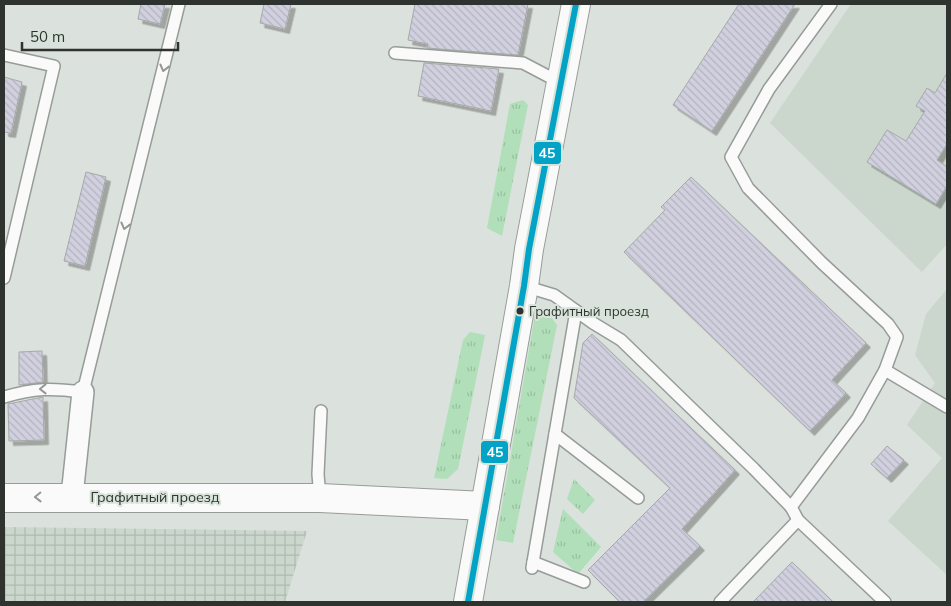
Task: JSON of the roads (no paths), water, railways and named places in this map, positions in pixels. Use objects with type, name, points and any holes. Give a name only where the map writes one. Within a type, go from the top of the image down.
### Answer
[{"type":"main road","points":[[468,602],[529,249],[576,4]]},
{"type":"main road","name":"Графитный проезд","points":[[4,498],[72,496],[320,498],[485,506]]},
{"type":"street","points":[[72,496],[83,392]]},
{"type":"lane","points":[[4,397],[31,389],[83,392],[179,4]]},
{"type":"lane","points":[[791,507],[858,418],[885,370],[897,337],[748,188],[731,157],[769,89],[831,4]]},
{"type":"lane","points":[[395,53],[523,63],[561,83]]},
{"type":"lane","points":[[4,55],[54,66],[4,278]]},
{"type":"lane","points":[[524,286],[554,295],[621,340],[791,507],[798,520],[885,602]]},
{"type":"lane","points":[[576,311],[533,565],[584,582]]},
{"type":"lane","points":[[885,370],[947,407]]},
{"type":"lane","points":[[320,498],[318,474],[321,411]]},
{"type":"lane","points":[[555,434],[638,498]]},
{"type":"lane","points":[[720,602],[798,520]]},
{"type":"place","name":"Графитный проезд","points":[[520,311]]}]
